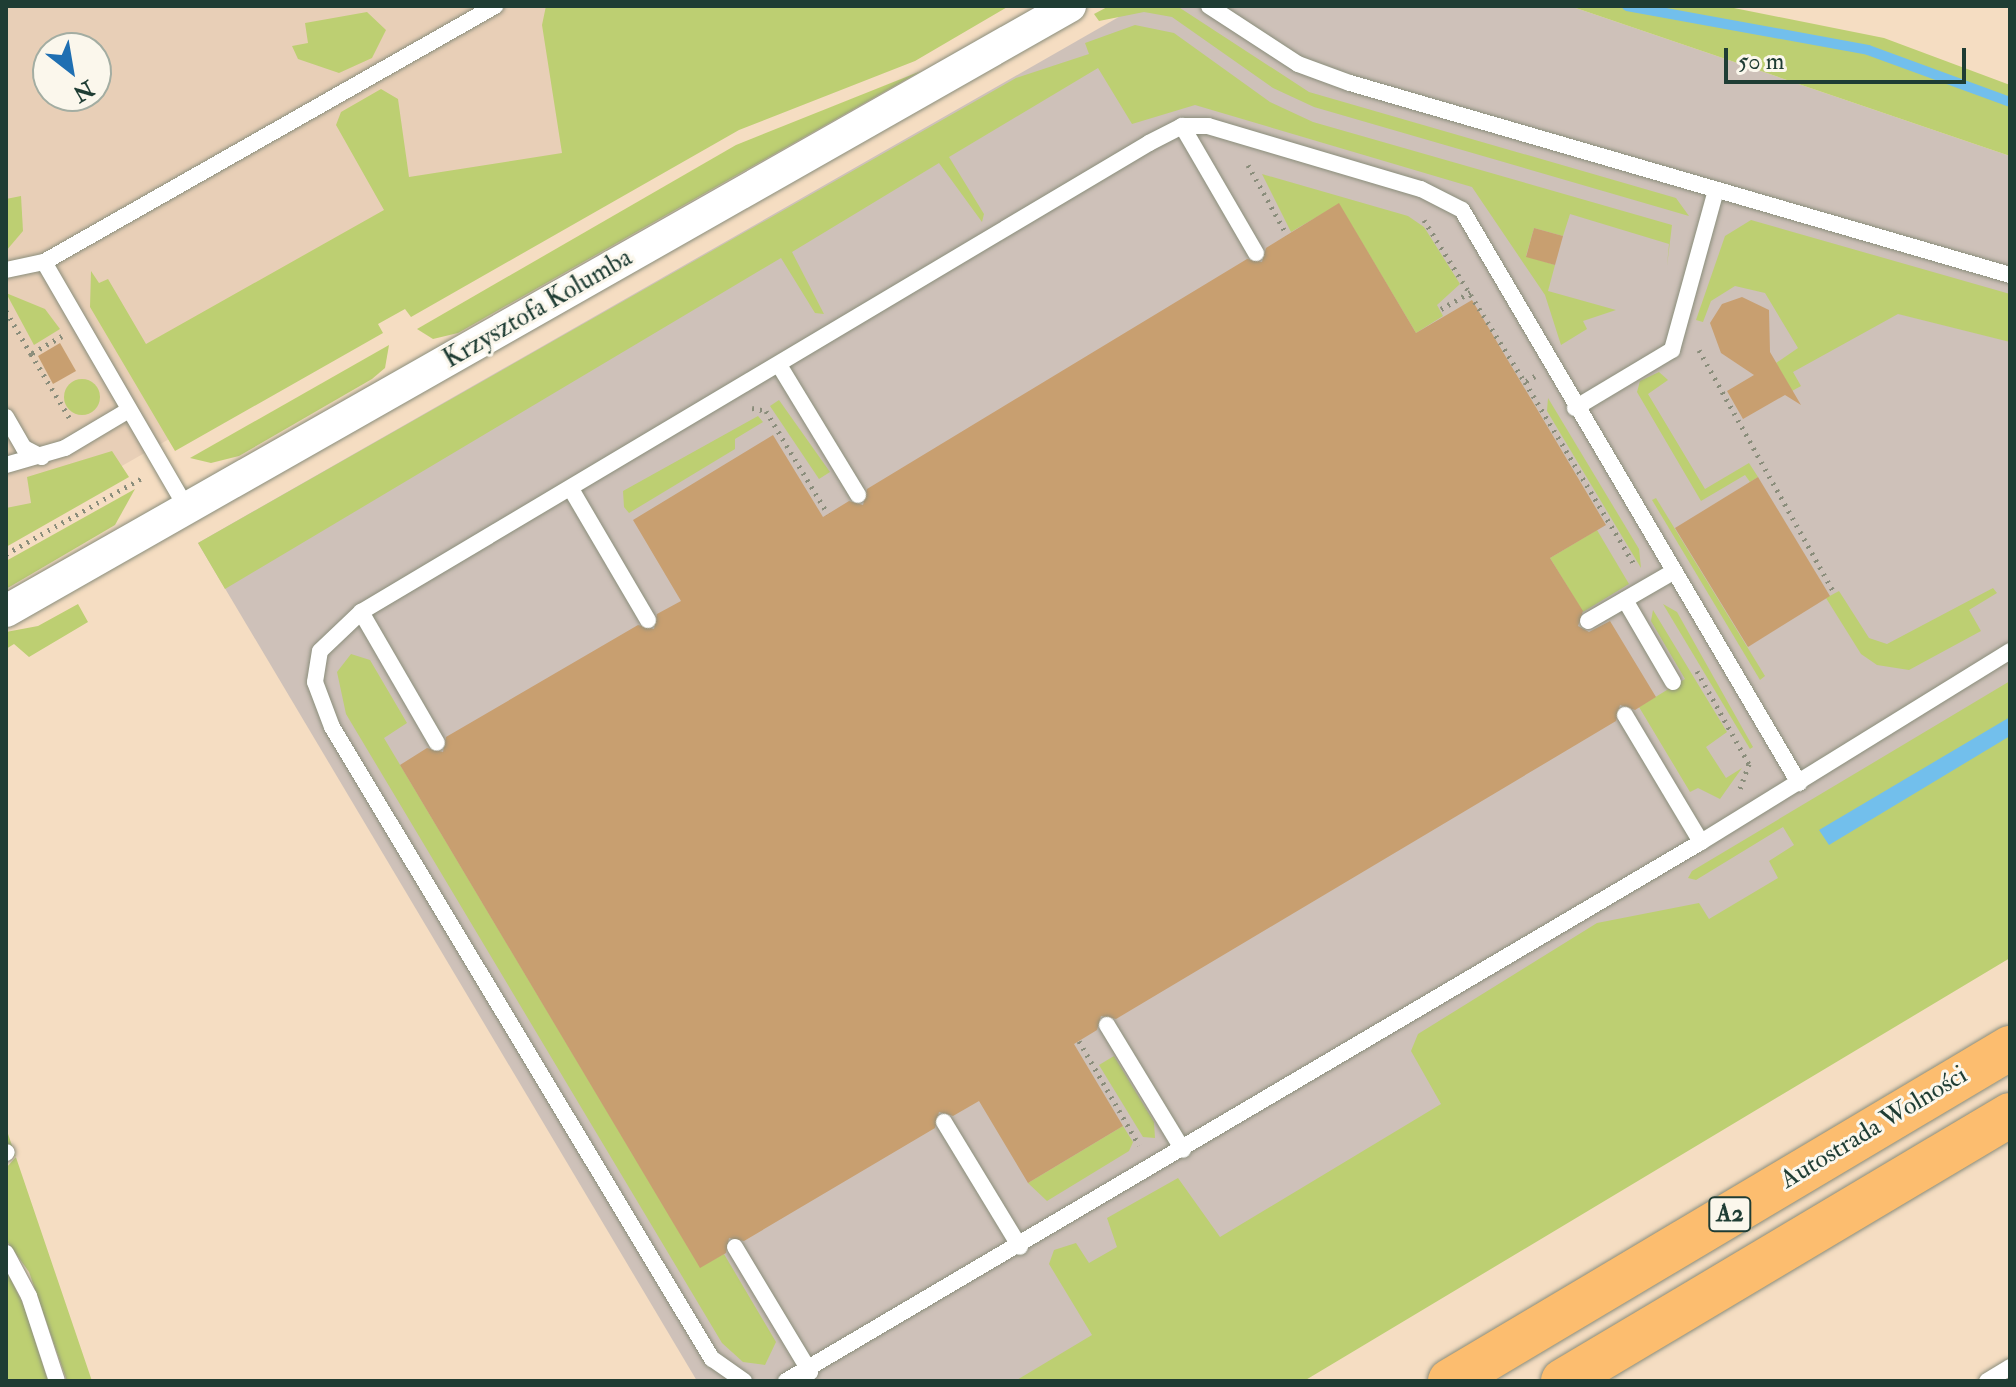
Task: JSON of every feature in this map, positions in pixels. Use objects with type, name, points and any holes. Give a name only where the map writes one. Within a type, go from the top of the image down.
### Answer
[{"type":"highway","name":"Autostrada Wolności","points":[[1450,1381],[2010,1048]]},
{"type":"highway","name":"A2","points":[[1563,1381],[2010,1115]]},
{"type":"street","name":"Krzysztofa Kolumba","points":[[6,611],[1070,6]]},
{"type":"lane","points":[[6,270],[44,262],[495,6]]},
{"type":"lane","points":[[1209,6],[1310,70],[2010,275]]},
{"type":"lane","points":[[1182,126],[1256,253]]},
{"type":"lane","points":[[744,1381],[712,1359],[332,727],[315,682],[320,651],[361,612],[1182,126],[1223,130],[1421,189],[1462,210],[1575,408],[1799,783]]},
{"type":"lane","points":[[1575,408],[1672,350],[1716,190]]},
{"type":"lane","points":[[44,262],[187,509]]},
{"type":"lane","points":[[779,365],[858,495]]},
{"type":"lane","points":[[6,465],[42,457],[129,410]]},
{"type":"lane","points":[[6,417],[24,448],[42,457]]},
{"type":"lane","points":[[571,489],[648,620]]},
{"type":"lane","points":[[1588,621],[1673,572]]},
{"type":"lane","points":[[1625,600],[1673,682]]},
{"type":"lane","points":[[361,612],[437,743]]},
{"type":"lane","points":[[786,1381],[810,1372],[1701,842],[2010,651]]},
{"type":"lane","points":[[1625,715],[1701,842]]},
{"type":"lane","points":[[1107,1025],[1183,1150]]},
{"type":"lane","points":[[944,1122],[1020,1247]]},
{"type":"lane","points":[[735,1247],[810,1372]]},
{"type":"lane","points":[[6,1253],[29,1296],[57,1381]]},
{"type":"lane","points":[[1987,1381],[2010,1367]]},
{"type":"path","points":[[1265,168],[1246,165],[1287,235]]},
{"type":"path","points":[[1421,217],[1525,382]]},
{"type":"path","points":[[1441,309],[1471,292]]},
{"type":"path","points":[[6,311],[79,424]]},
{"type":"path","points":[[1680,321],[1700,325],[1703,363],[1834,593]]},
{"type":"path","points":[[31,354],[63,335]]},
{"type":"path","points":[[738,416],[766,411],[828,514]]},
{"type":"path","points":[[133,466],[138,480]]},
{"type":"path","points":[[6,554],[162,466]]},
{"type":"path","points":[[1079,1041],[1138,1140],[1133,1154]]},
{"type":"shaded area","points":[[6,6],[928,6],[6,532]]},
{"type":"shaded area","points":[[1138,6],[1570,6],[2010,156],[2010,789],[1201,1381],[697,1381],[198,543]]},
{"type":"green space","points":[[546,6],[1009,6],[915,61],[739,130],[411,317],[405,309],[378,324],[383,333],[175,451],[90,307],[91,271],[99,283],[108,279],[146,344],[384,210],[336,125],[341,112],[381,89],[398,99],[409,177],[562,153],[542,25]]},
{"type":"green space","points":[[1109,6],[1177,6],[1309,92],[1676,198],[1689,216],[1314,107],[1273,88],[1172,17],[1144,12],[1099,21],[1094,14]]},
{"type":"green space","points":[[1570,6],[1724,6],[1884,38],[2010,85],[2010,156]]},
{"type":"green space","points":[[367,12],[386,30],[372,58],[339,73],[298,59],[292,46],[308,43],[305,23]]},
{"type":"green space","points":[[1135,25],[1174,33],[1270,102],[1313,122],[1672,225],[1667,266],[1669,244],[1570,214],[1563,236],[1534,228],[1526,256],[1555,265],[1548,291],[1616,310],[1583,321],[1587,329],[1561,345],[1545,295],[1472,187],[1195,105],[1132,124],[1098,68],[949,157],[984,214],[982,222],[939,163],[792,252],[824,314],[815,313],[781,258],[225,589],[198,543],[1016,78],[1089,54],[1085,43]]},
{"type":"green space","points":[[921,71],[458,333],[433,339],[417,329],[736,145]]},
{"type":"green space","points":[[1262,174],[1408,216],[1424,227],[1460,284],[1437,305],[1443,316],[1416,333],[1339,204],[1291,232]]},
{"type":"green space","points":[[21,196],[23,231],[6,251],[6,199]]},
{"type":"green space","points":[[1751,220],[2010,294],[2010,342],[1898,314],[1793,372],[1801,386],[1792,391],[1776,363],[1798,348],[1765,293],[1735,286],[1711,301],[1703,322],[1696,320],[1725,236]]},
{"type":"green space","points":[[6,293],[45,309],[60,329],[34,345]]},
{"type":"green space","points":[[389,345],[385,368],[372,379],[239,456],[211,463],[190,458]]},
{"type":"green space","points":[[1659,372],[1668,380],[1648,394],[1705,489],[1749,463],[1758,477],[1750,482],[1745,475],[1701,501],[1637,392],[1640,381]]},
{"type":"green space","points":[[82,379],[95,384],[100,397],[95,410],[82,415],[69,410],[64,397],[69,384]]},
{"type":"green space","points":[[1548,398],[1639,549],[1641,568],[1547,411]]},
{"type":"green space","points":[[779,400],[830,472],[819,479],[770,406]]},
{"type":"green space","points":[[758,416],[763,422],[735,439],[735,449],[629,513],[624,507],[623,491]]},
{"type":"green space","points":[[112,451],[129,477],[6,547],[6,508],[31,503],[27,477]]},
{"type":"green space","points":[[135,489],[115,525],[6,589],[6,561]]},
{"type":"green space","points":[[1656,498],[1765,676],[1760,680],[1652,500]]},
{"type":"green space","points":[[1597,530],[1629,584],[1583,612],[1550,558]]},
{"type":"green space","points":[[1993,588],[1997,593],[1969,610],[1981,631],[1909,670],[1877,665],[1861,654],[1826,598],[1839,591],[1869,638],[1887,644]]},
{"type":"green space","points":[[78,604],[88,622],[29,657],[14,644],[6,649],[6,632],[38,626]]},
{"type":"green space","points":[[1663,604],[1677,612],[1753,747],[1750,749]]},
{"type":"green space","points":[[1653,610],[1727,732],[1706,747],[1726,778],[1742,768],[1720,799],[1698,788],[1690,792],[1639,707],[1685,679],[1651,621]]},
{"type":"green space","points":[[351,654],[370,660],[407,723],[384,738],[700,1267],[724,1254],[776,1342],[765,1365],[743,1362],[722,1343],[346,714],[337,672]]},
{"type":"green space","points":[[2010,681],[2010,958],[1304,1381],[1015,1381],[1092,1335],[1049,1264],[1054,1250],[1076,1243],[1089,1263],[1117,1247],[1107,1218],[1178,1178],[1220,1237],[1441,1104],[1411,1051],[1418,1034],[1597,923],[1699,903],[1709,919],[1778,878],[1769,861],[1794,845],[1783,827],[1696,880],[1688,878],[1692,871]]},
{"type":"green space","points":[[1114,1056],[1154,1122],[1155,1138],[1143,1137],[1099,1065]]},
{"type":"green space","points":[[1123,1126],[1133,1142],[1129,1151],[1047,1201],[1028,1183]]},
{"type":"green space","points":[[6,1128],[16,1157],[6,1147]]},
{"type":"green space","points":[[16,1157],[92,1381],[67,1381],[29,1272],[6,1240],[6,1168]]},
{"type":"green space","points":[[6,1270],[24,1306],[48,1381],[6,1381]]},
{"type":"water","points":[[2010,717],[2010,736],[1829,845],[1819,830]]},
{"type":"building","points":[[1339,203],[1416,333],[1472,300],[1606,525],[1550,558],[1583,611],[1578,626],[1589,632],[1610,621],[1656,697],[1635,710],[1620,705],[1616,721],[1116,1019],[1101,1016],[1097,1030],[1074,1044],[1123,1126],[1028,1183],[979,1101],[953,1116],[939,1112],[935,1128],[744,1241],[729,1238],[726,1253],[700,1268],[400,765],[427,748],[443,752],[446,737],[638,625],[654,629],[657,614],[681,601],[633,520],[773,435],[823,517],[849,501],[863,505],[867,489],[1247,259],[1262,262],[1266,248]]},
{"type":"building","points":[[1534,228],[1563,236],[1555,265],[1526,257]]},
{"type":"building","points":[[1742,297],[1769,310],[1770,352],[1801,405],[1785,395],[1743,419],[1727,391],[1754,375],[1721,353],[1710,323],[1722,304]]},
{"type":"building","points":[[60,343],[76,371],[53,384],[38,356]]},
{"type":"building","points":[[1758,477],[1830,596],[1748,647],[1675,528]]},
{"type":"waterway","points":[[1627,6],[1868,50],[2010,102]]}]
